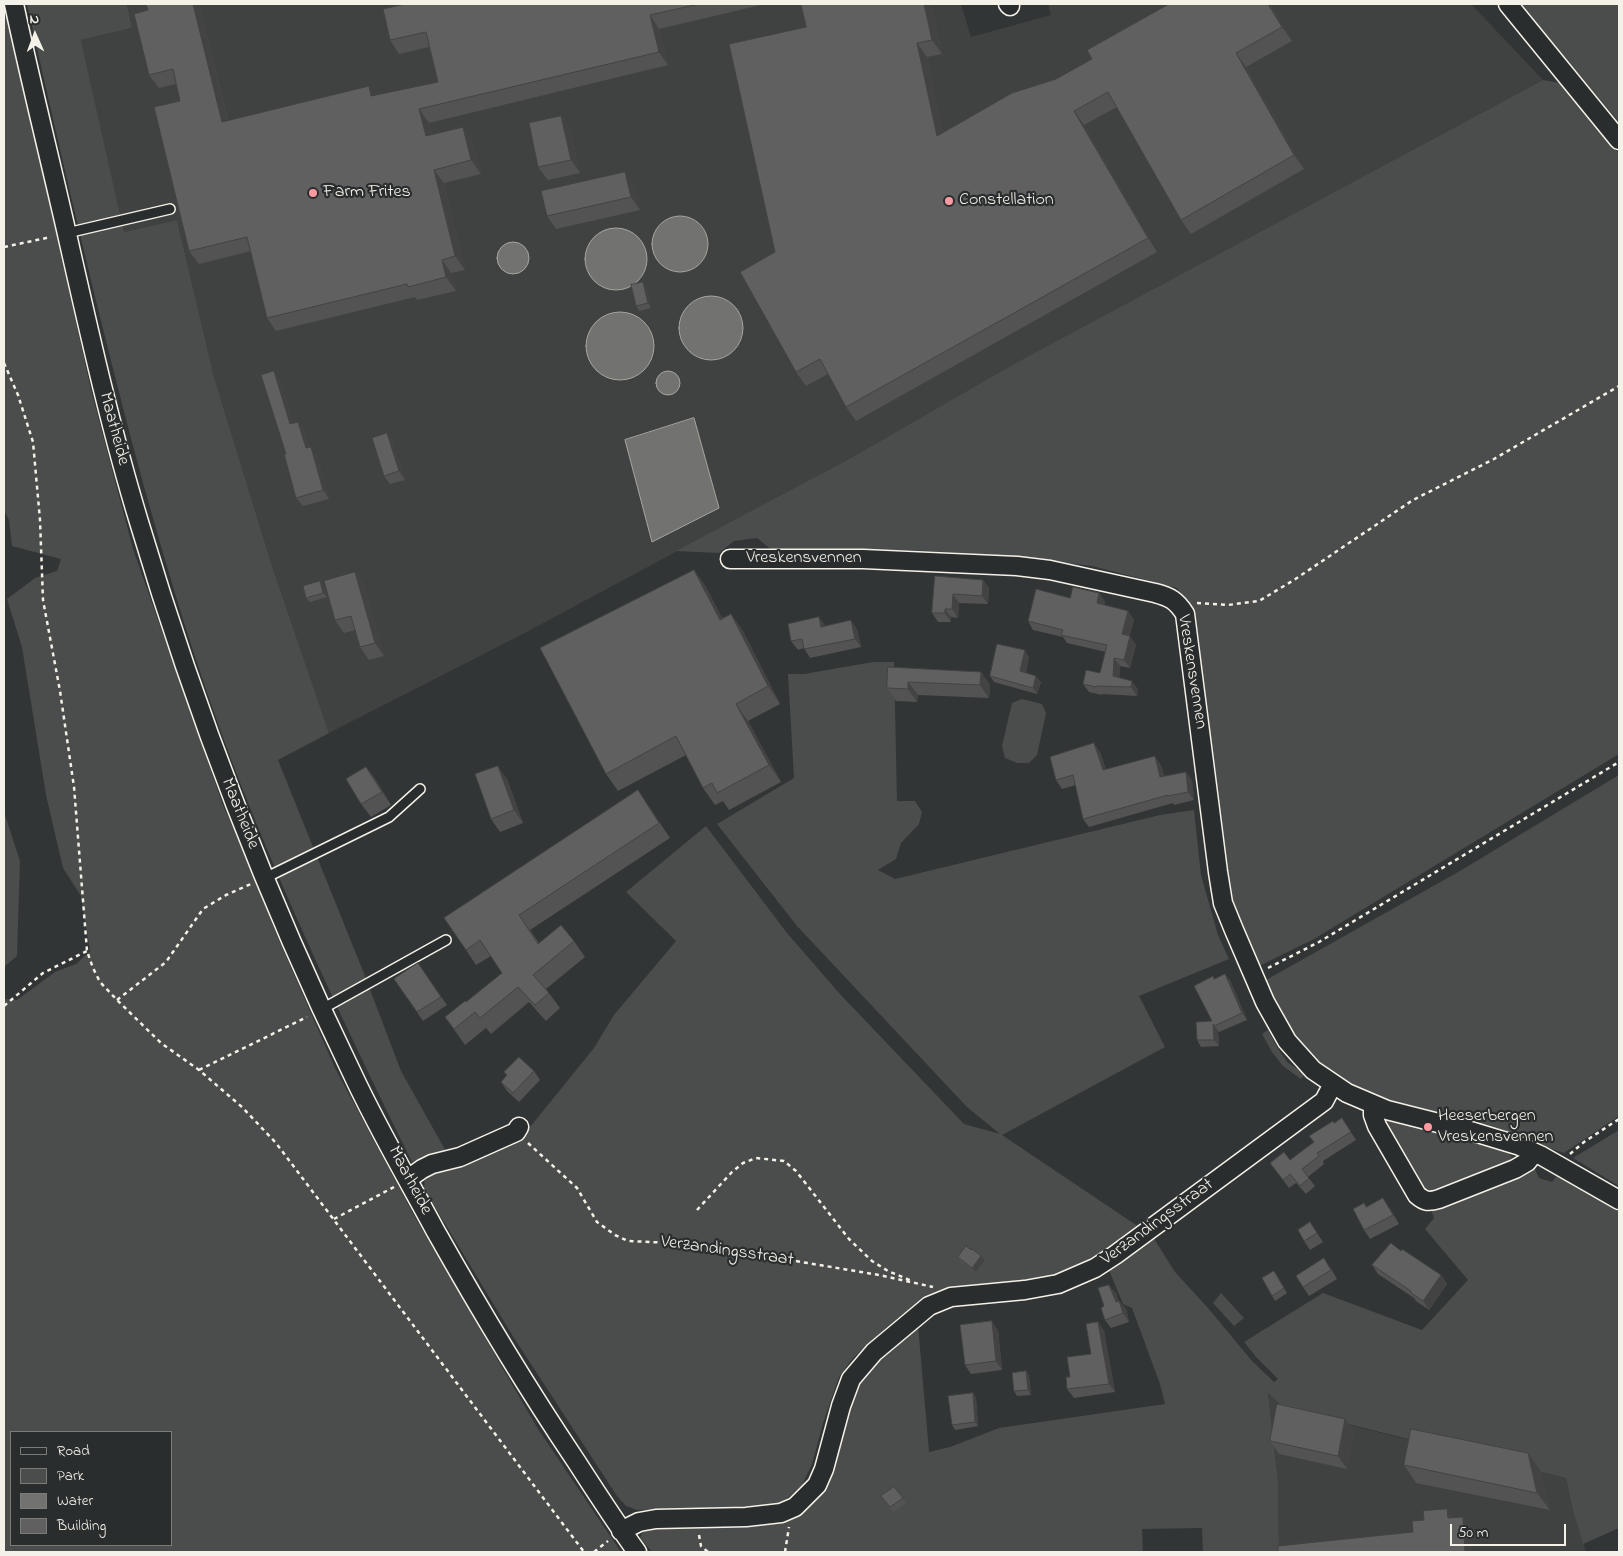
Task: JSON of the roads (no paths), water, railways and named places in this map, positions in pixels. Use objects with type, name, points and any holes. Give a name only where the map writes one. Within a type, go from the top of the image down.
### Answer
[{"type":"street","name":"Maatheide","points":[[14,4],[106,405],[138,519],[166,608],[222,772],[265,878],[322,1009],[354,1077],[408,1179],[500,1344],[637,1552]]},
{"type":"street","points":[[1508,4],[1619,140]]},
{"type":"street","name":"Vreskensvennen","points":[[730,559],[863,559],[1017,566],[1050,570],[1155,593],[1169,597],[1178,603],[1185,614],[1218,872],[1224,903],[1273,1018],[1287,1041],[1313,1070],[1347,1093],[1387,1110],[1520,1146],[1558,1165],[1619,1200]]},
{"type":"street","name":"Verzandingsstraat","points":[[621,1530],[639,1522],[656,1519],[746,1517],[781,1513],[792,1509],[806,1498],[817,1485],[824,1470],[841,1406],[851,1379],[874,1352],[929,1306],[951,1297],[1025,1290],[1058,1284],[1095,1268],[1324,1101],[1333,1084]]},
{"type":"street","points":[[1373,1104],[1372,1115],[1377,1126],[1418,1195],[1423,1200],[1429,1202],[1515,1169],[1527,1162],[1534,1153]]},
{"type":"street","points":[[408,1179],[422,1168],[460,1157],[517,1129]]},
{"type":"lane","points":[[67,233],[170,209]]},
{"type":"lane","points":[[265,878],[389,817],[420,789]]},
{"type":"lane","points":[[322,1009],[446,940]]},
{"type":"water","points":[[680,216],[691,218],[700,224],[706,233],[708,244],[706,255],[700,264],[691,270],[680,272],[669,270],[660,264],[654,255],[652,244],[654,233],[660,224],[669,218]]},
{"type":"water","points":[[610,228],[622,228],[638,237],[645,247],[647,259],[645,271],[638,281],[622,290],[610,290],[599,285],[590,276],[585,265],[585,253],[590,242],[599,233]]},
{"type":"water","points":[[513,242],[519,243],[524,247],[528,252],[528,264],[524,269],[519,273],[513,274],[507,273],[502,269],[498,264],[497,258],[498,252],[502,247],[507,243]]},
{"type":"water","points":[[705,296],[717,296],[734,305],[741,316],[743,328],[741,340],[734,351],[717,360],[705,360],[693,355],[684,346],[679,334],[679,322],[684,310],[693,301]]},
{"type":"water","points":[[613,312],[627,312],[639,317],[649,327],[654,339],[654,353],[649,365],[639,375],[627,380],[613,380],[601,375],[591,365],[586,353],[586,339],[591,327],[601,317]]},
{"type":"water","points":[[668,371],[676,375],[680,383],[676,391],[668,395],[660,391],[656,383],[660,375]]},
{"type":"water","points":[[694,418],[719,508],[652,542],[625,440]]},
{"type":"place","name":"Farm Frites","points":[[313,193]]},
{"type":"place","name":"Constellation","points":[[949,201]]},
{"type":"place","name":"Heeserbergen Vreskensvennen","points":[[1428,1127]]}]
